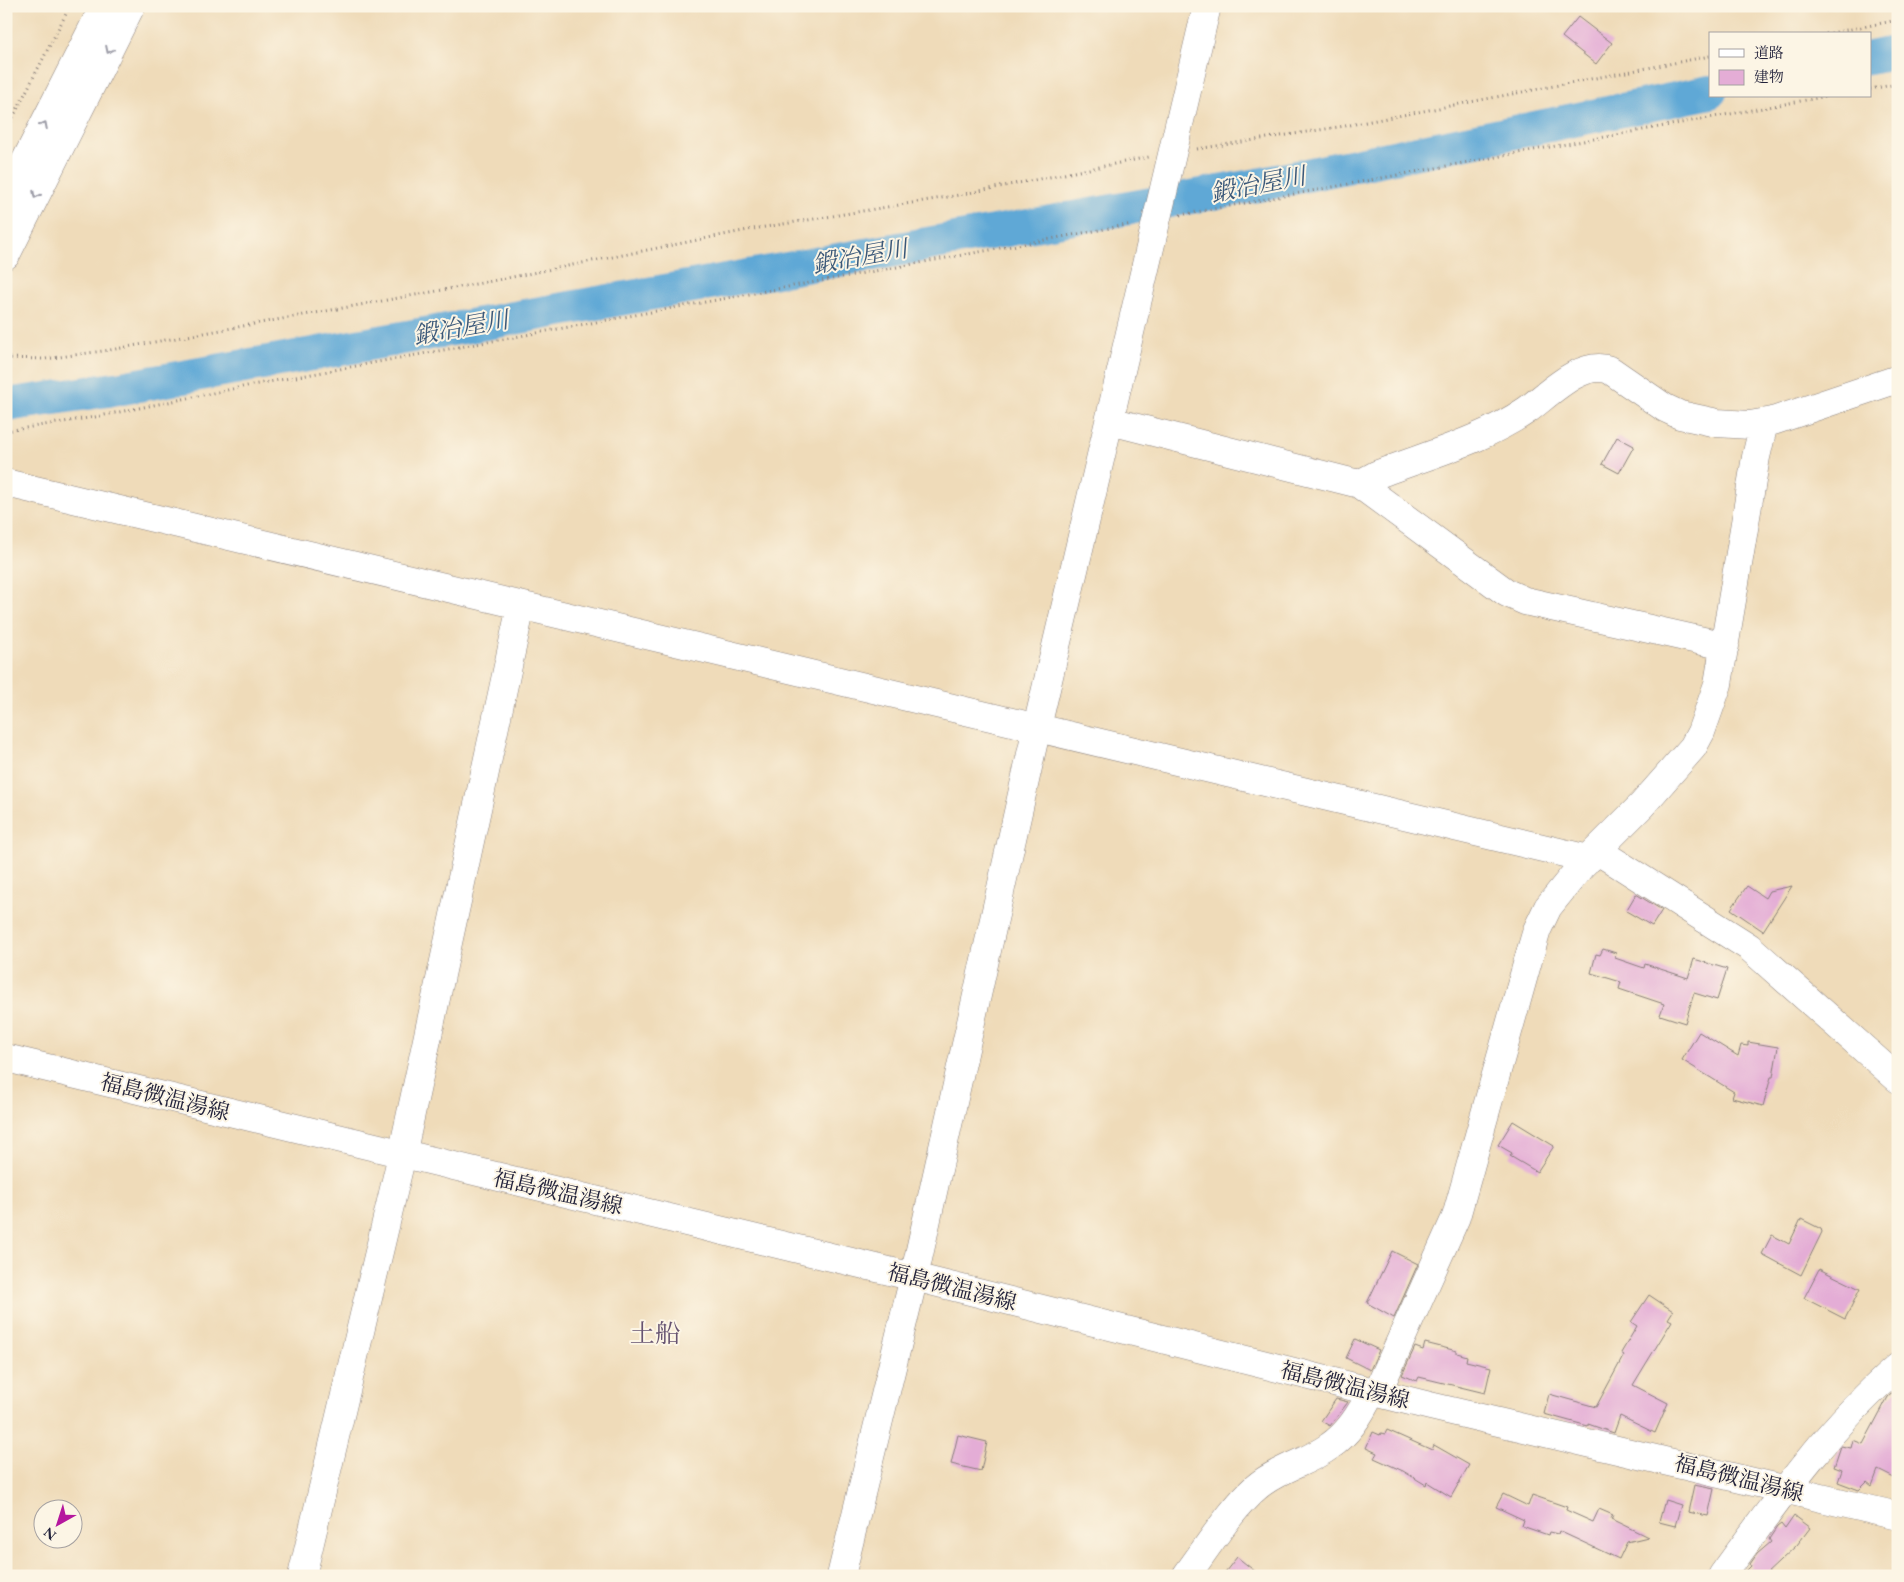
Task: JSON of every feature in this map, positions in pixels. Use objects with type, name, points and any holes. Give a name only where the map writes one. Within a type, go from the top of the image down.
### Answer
[{"type":"street","points":[[6,199],[104,6]]},
{"type":"street","points":[[6,255],[131,6]]},
{"type":"street","points":[[841,1576],[914,1277],[1037,727],[1207,6]]},
{"type":"street","points":[[1359,484],[1376,475],[1503,426],[1569,379],[1590,368],[1610,370],[1664,408],[1680,415],[1716,423],[1764,423],[1898,379]]},
{"type":"street","points":[[1110,421],[1359,484],[1514,597],[1552,609],[1725,646]]},
{"type":"street","points":[[1186,1576],[1234,1511],[1262,1482],[1330,1446],[1350,1427],[1374,1392],[1456,1217],[1537,930],[1548,907],[1594,854],[1642,805],[1693,747],[1714,699],[1725,646],[1756,457],[1764,423]]},
{"type":"street","points":[[6,483],[1037,727],[1594,854],[1749,947],[1898,1079]]},
{"type":"street","points":[[302,1576],[402,1155],[522,606]]},
{"type":"street","name":"福島微温湯線","points":[[6,1058],[914,1277],[1374,1392],[1702,1468],[1786,1491],[1898,1516]]},
{"type":"street","points":[[1722,1576],[1786,1491],[1853,1410],[1876,1385],[1898,1366]]},
{"type":"path","points":[[6,131],[70,6]]},
{"type":"path","points":[[1836,32],[1898,20]]},
{"type":"path","points":[[6,358],[45,359],[110,350],[486,282],[752,229],[954,196],[1173,152],[1346,126],[1709,56]]},
{"type":"path","points":[[1872,89],[1898,84]]},
{"type":"path","points":[[6,431],[95,417],[252,385],[1817,98]]},
{"type":"building","points":[[1578,17],[1612,43],[1596,64],[1562,37]]},
{"type":"building","points":[[1617,437],[1634,446],[1619,473],[1602,464]]},
{"type":"building","points":[[1747,886],[1765,898],[1769,891],[1792,886],[1763,931],[1731,909]]},
{"type":"building","points":[[1636,894],[1662,910],[1652,926],[1626,911]]},
{"type":"building","points":[[1603,949],[1616,953],[1615,958],[1644,968],[1645,964],[1688,978],[1694,959],[1727,969],[1717,1000],[1694,993],[1685,1023],[1660,1015],[1664,1004],[1619,989],[1621,982],[1591,973],[1596,954],[1600,955]]},
{"type":"building","points":[[1699,1032],[1738,1056],[1741,1045],[1748,1046],[1748,1042],[1778,1047],[1773,1077],[1771,1077],[1763,1106],[1732,1098],[1734,1092],[1682,1060]]},
{"type":"building","points":[[1513,1121],[1554,1146],[1537,1172],[1510,1156],[1512,1153],[1498,1145]]},
{"type":"building","points":[[1801,1219],[1821,1229],[1822,1232],[1801,1275],[1762,1254],[1772,1235],[1789,1244]]},
{"type":"building","points":[[1392,1251],[1418,1264],[1394,1318],[1367,1303]]},
{"type":"building","points":[[1819,1269],[1860,1289],[1845,1319],[1804,1298]]},
{"type":"building","points":[[1649,1295],[1673,1311],[1668,1319],[1672,1321],[1633,1385],[1668,1403],[1655,1433],[1620,1416],[1614,1433],[1588,1424],[1588,1426],[1544,1414],[1549,1394],[1596,1407],[1624,1355],[1621,1353],[1637,1326],[1631,1322]]},
{"type":"building","points":[[1355,1339],[1379,1350],[1370,1370],[1346,1358]]},
{"type":"building","points":[[1425,1343],[1457,1351],[1457,1353],[1467,1356],[1466,1361],[1491,1367],[1485,1393],[1419,1377],[1417,1381],[1402,1375],[1415,1347],[1423,1350]]},
{"type":"building","points":[[1898,1388],[1898,1480],[1878,1470],[1872,1486],[1867,1482],[1859,1490],[1838,1482],[1842,1470],[1834,1467],[1841,1446],[1851,1448],[1853,1440],[1863,1444],[1888,1397]]},
{"type":"building","points":[[1336,1399],[1348,1402],[1330,1426],[1321,1421]]},
{"type":"building","points":[[1387,1430],[1432,1450],[1434,1445],[1469,1465],[1451,1497],[1427,1482],[1426,1485],[1403,1471],[1374,1458],[1377,1453],[1366,1448],[1373,1432],[1380,1435],[1381,1433],[1385,1434]]},
{"type":"building","points":[[958,1435],[987,1442],[981,1471],[951,1464]]},
{"type":"building","points":[[1694,1485],[1714,1489],[1708,1516],[1688,1512]]},
{"type":"building","points":[[1503,1494],[1528,1506],[1532,1495],[1567,1507],[1566,1510],[1593,1522],[1599,1509],[1613,1515],[1611,1519],[1648,1537],[1627,1542],[1619,1559],[1559,1531],[1558,1534],[1549,1532],[1548,1535],[1522,1526],[1524,1520],[1496,1507]]},
{"type":"building","points":[[1665,1500],[1681,1505],[1675,1526],[1659,1522]]},
{"type":"building","points":[[1794,1516],[1810,1528],[1797,1545],[1764,1576],[1741,1576],[1751,1566],[1750,1564],[1757,1554],[1771,1542],[1769,1539],[1777,1527],[1781,1524],[1785,1529]]},
{"type":"building","points":[[1237,1557],[1261,1576],[1222,1576]]},
{"type":"waterway","name":"鍛冶屋川","points":[[1872,58],[1898,52]]},
{"type":"waterway","name":"鍛冶屋川","points":[[6,405],[122,388],[1258,185],[1709,92]]},
{"type":"district","name":"土船","points":[[655,1333]]}]
